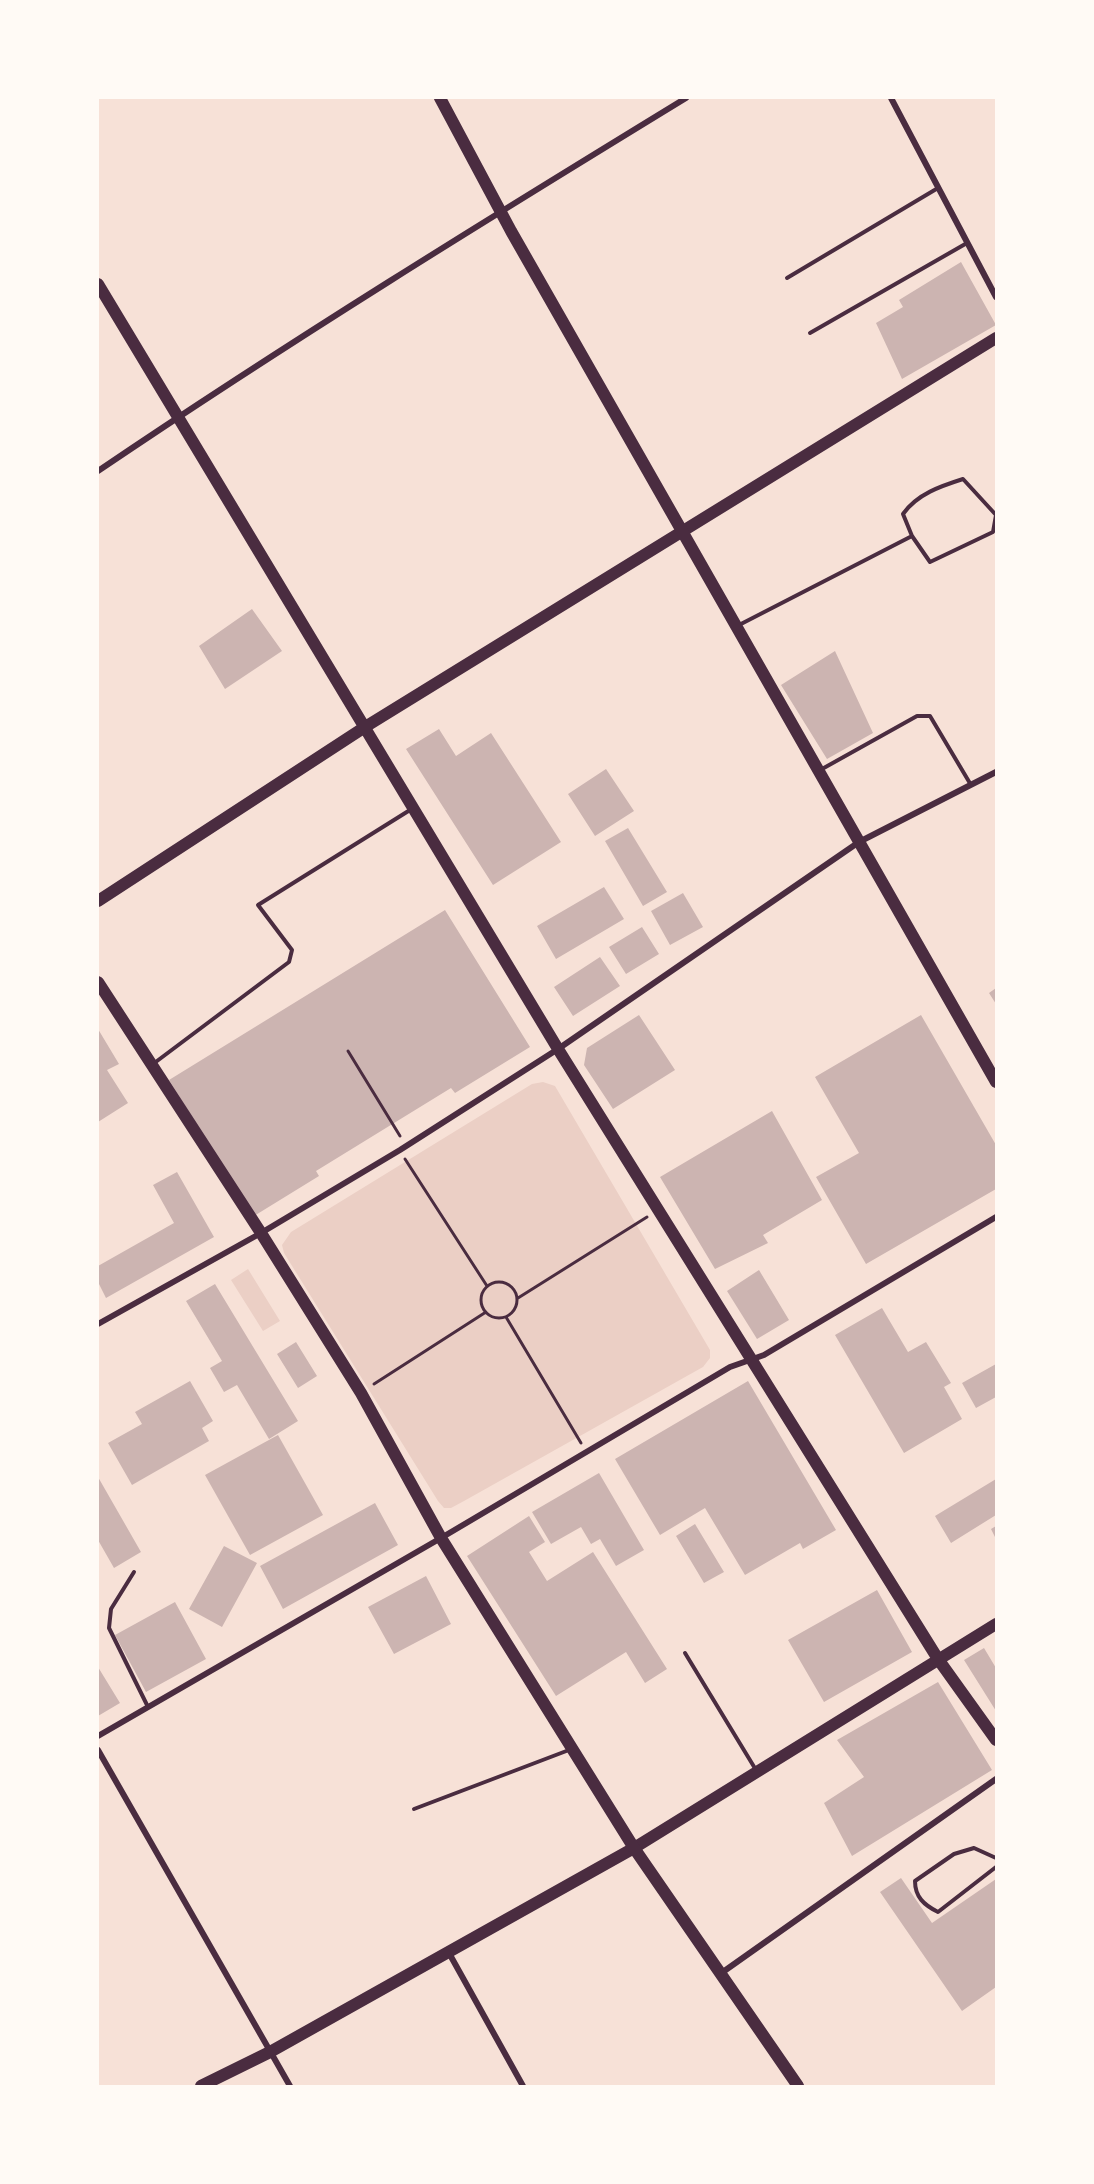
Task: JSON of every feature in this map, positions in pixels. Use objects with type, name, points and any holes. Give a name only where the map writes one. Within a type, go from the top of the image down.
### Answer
[{"type":"main road","points":[[440,98],[500,211],[996,1082]]},
{"type":"main road","points":[[98,284],[558,1049],[938,1659],[996,1740]]},
{"type":"main road","points":[[98,902],[365,727],[996,338]]},
{"type":"main road","points":[[98,982],[261,1233],[361,1393],[441,1538],[634,1848],[798,2086]]},
{"type":"main road","points":[[201,2086],[270,2052],[634,1848],[996,1624]]},
{"type":"street","points":[[98,471],[178,417],[500,211],[686,98]]},
{"type":"street","points":[[891,98],[996,297]]},
{"type":"street","points":[[98,1324],[261,1233],[403,1148],[558,1049],[859,842],[996,772]]},
{"type":"street","points":[[98,1736],[441,1538],[730,1367],[764,1355],[996,1217]]},
{"type":"street","points":[[98,1750],[290,2086]]},
{"type":"street","points":[[719,1974],[996,1779]]},
{"type":"street","points":[[449,1953],[520,2085]]},
{"type":"lane","points":[[787,278],[939,188]]},
{"type":"lane","points":[[810,333],[967,242]]},
{"type":"lane","points":[[963,479],[996,515],[993,532],[930,562],[912,536],[903,514],[909,505],[937,487],[963,479]]},
{"type":"lane","points":[[736,627],[912,536]]},
{"type":"lane","points":[[818,771],[917,716],[930,716],[971,785]]},
{"type":"lane","points":[[152,1065],[290,962],[291,950],[258,905],[413,808]]},
{"type":"lane","points":[[134,1572],[111,1609],[109,1628],[148,1707]]},
{"type":"lane","points":[[686,1653],[756,1771]]},
{"type":"lane","points":[[414,1809],[572,1749]]},
{"type":"lane","points":[[996,1858],[974,1848],[954,1854],[915,1881],[915,1893],[926,1906],[938,1912],[996,1867]]},
{"type":"path","points":[[348,1051],[403,1148],[487,1286]]},
{"type":"path","points":[[518,1298],[659,1210]]},
{"type":"path","points":[[504,1281],[514,1288],[518,1298],[515,1310],[506,1317],[493,1317],[486,1312],[481,1304],[481,1297],[487,1286],[504,1281]]},
{"type":"path","points":[[361,1393],[486,1312]]},
{"type":"path","points":[[506,1317],[586,1452]]},
{"type":"shaded area","points":[[543,1082],[555,1086],[710,1350],[710,1358],[703,1367],[464,1501],[451,1508],[444,1508],[284,1253],[282,1245],[291,1232],[532,1084]]},
{"type":"shaded area","points":[[248,1269],[280,1321],[263,1331],[231,1280]]},
{"type":"building","points":[[961,262],[996,325],[902,379],[876,323],[903,307],[899,300]]},
{"type":"building","points":[[252,609],[282,651],[225,689],[199,646]]},
{"type":"building","points":[[835,651],[873,733],[827,759],[781,685]]},
{"type":"building","points":[[439,729],[456,756],[491,733],[561,842],[493,885],[406,749]]},
{"type":"building","points":[[606,769],[634,811],[595,836],[568,794]]},
{"type":"building","points":[[628,828],[667,892],[643,906],[605,841]]},
{"type":"building","points":[[604,887],[624,919],[556,959],[537,926]]},
{"type":"building","points":[[683,893],[703,927],[670,945],[651,911]]},
{"type":"building","points":[[445,910],[530,1047],[455,1093],[451,1088],[316,1171],[319,1176],[254,1216],[169,1080]]},
{"type":"building","points":[[642,927],[659,954],[626,974],[609,947]]},
{"type":"building","points":[[600,957],[620,986],[573,1016],[554,987]]},
{"type":"building","points":[[996,988],[996,1004],[989,993]]},
{"type":"building","points":[[639,1015],[675,1070],[613,1109],[584,1065],[587,1048]]},
{"type":"building","points":[[921,1015],[996,1145],[996,1189],[866,1264],[816,1177],[859,1153],[815,1077]]},
{"type":"building","points":[[98,1029],[119,1064],[107,1070],[128,1103],[98,1122]]},
{"type":"building","points":[[772,1111],[822,1200],[763,1235],[768,1243],[715,1269],[660,1177]]},
{"type":"building","points":[[177,1172],[214,1237],[106,1298],[98,1282],[98,1266],[174,1223],[153,1185]]},
{"type":"building","points":[[759,1270],[789,1320],[757,1339],[727,1291]]},
{"type":"building","points":[[215,1284],[298,1421],[269,1439],[237,1385],[224,1392],[210,1368],[222,1361],[186,1301]]},
{"type":"building","points":[[882,1308],[908,1352],[926,1342],[951,1383],[944,1387],[962,1419],[904,1453],[835,1335]]},
{"type":"building","points":[[296,1342],[317,1376],[298,1388],[277,1354]]},
{"type":"building","points":[[996,1364],[996,1397],[976,1408],[962,1383]]},
{"type":"building","points":[[190,1381],[213,1421],[202,1428],[209,1441],[132,1485],[108,1443],[142,1424],[135,1412]]},
{"type":"building","points":[[748,1381],[836,1530],[803,1549],[800,1543],[745,1575],[705,1508],[660,1535],[615,1459]]},
{"type":"building","points":[[278,1435],[323,1515],[250,1555],[205,1475]]},
{"type":"building","points":[[599,1473],[644,1550],[616,1566],[600,1539],[591,1544],[581,1527],[551,1544],[532,1512]]},
{"type":"building","points":[[98,1477],[141,1552],[114,1568],[98,1540]]},
{"type":"building","points":[[996,1479],[996,1515],[951,1543],[935,1516]]},
{"type":"building","points":[[375,1503],[398,1545],[283,1609],[260,1566]]},
{"type":"building","points":[[529,1516],[545,1542],[529,1552],[547,1581],[593,1552],[667,1669],[645,1683],[626,1652],[556,1696],[467,1556]]},
{"type":"building","points":[[695,1524],[724,1572],[704,1583],[676,1536]]},
{"type":"building","points":[[996,1526],[996,1539],[991,1529]]},
{"type":"building","points":[[224,1546],[257,1563],[222,1627],[189,1609]]},
{"type":"building","points":[[426,1576],[451,1624],[394,1654],[368,1607]]},
{"type":"building","points":[[877,1590],[912,1652],[824,1702],[788,1640]]},
{"type":"building","points":[[175,1602],[206,1659],[146,1692],[115,1635]]},
{"type":"building","points":[[984,1648],[996,1668],[996,1711],[964,1660]]},
{"type":"building","points":[[98,1667],[120,1703],[98,1716]]},
{"type":"building","points":[[938,1682],[992,1770],[852,1856],[824,1803],[864,1777],[837,1740]]},
{"type":"building","points":[[901,1878],[932,1923],[996,1879],[996,1987],[962,2011],[880,1892]]}]
